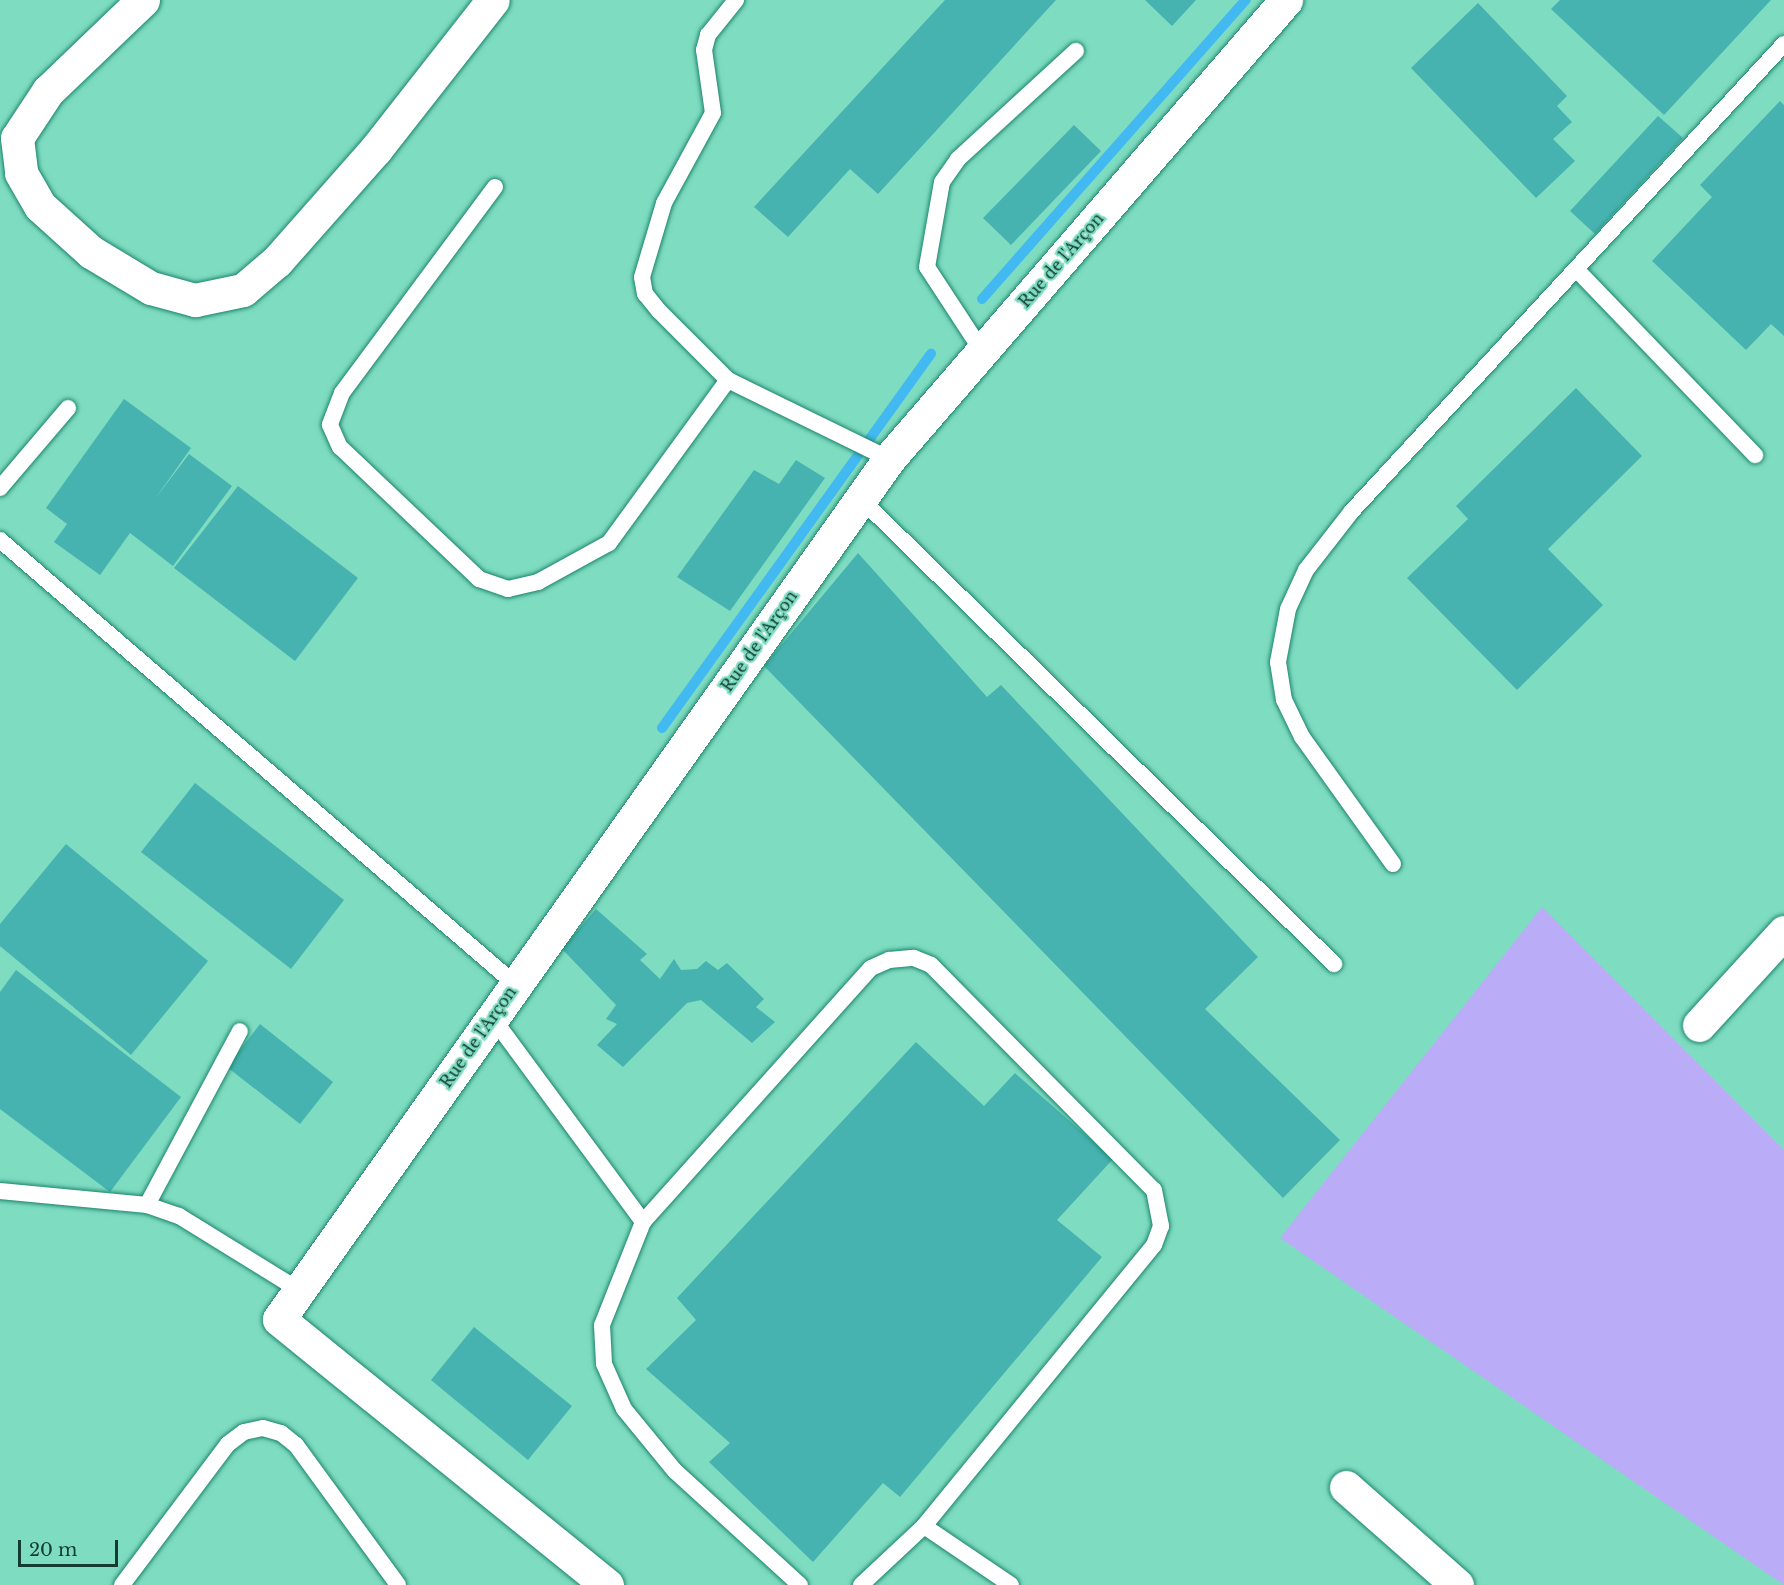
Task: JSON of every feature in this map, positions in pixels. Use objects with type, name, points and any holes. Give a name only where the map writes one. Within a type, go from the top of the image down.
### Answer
[{"type":"street","points":[[143,0],[48,91],[18,138],[21,173],[40,206],[92,252],[151,288],[195,300],[243,290],[277,261],[376,149],[493,0]]},
{"type":"street","name":"Rue de l'Arçon","points":[[607,1585],[279,1319],[889,459],[1286,0]]},
{"type":"street","points":[[1699,1025],[1784,932]]},
{"type":"street","points":[[1346,1487],[1457,1585]]},
{"type":"lane","points":[[736,0],[708,35],[704,50],[712,116],[664,203],[642,277],[645,294],[658,311],[728,380],[889,459]]},
{"type":"lane","points":[[1393,864],[1302,737],[1284,700],[1278,662],[1288,609],[1306,570],[1352,511],[1784,44]]},
{"type":"lane","points":[[982,351],[927,267],[942,182],[958,159],[1076,51]]},
{"type":"lane","points":[[495,187],[342,393],[330,425],[340,447],[479,579],[508,589],[538,582],[609,543],[728,380]]},
{"type":"lane","points":[[1577,270],[1755,454]]},
{"type":"lane","points":[[0,488],[68,408]]},
{"type":"lane","points":[[860,498],[1334,964]]},
{"type":"lane","points":[[0,540],[515,984]]},
{"type":"lane","points":[[800,1585],[675,1471],[624,1409],[604,1364],[602,1326],[643,1222],[871,968],[902,957],[930,965],[1154,1190],[1161,1226],[1154,1245],[924,1526],[861,1585]]},
{"type":"lane","points":[[492,1017],[643,1222]]},
{"type":"lane","points":[[147,1205],[240,1031]]},
{"type":"lane","points":[[0,1191],[147,1205],[179,1216],[299,1290]]},
{"type":"lane","points":[[122,1585],[228,1444],[244,1432],[263,1428],[281,1432],[296,1445],[398,1585]]},
{"type":"lane","points":[[924,1526],[1011,1585]]},
{"type":"shaded area","points":[[1542,907],[1784,1150],[1784,1585],[1280,1238]]},
{"type":"building","points":[[945,0],[1056,0],[878,194],[850,169],[788,237],[754,207]]},
{"type":"building","points":[[1145,0],[1196,0],[1172,26]]},
{"type":"building","points":[[1560,0],[1771,0],[1664,115],[1551,9]]},
{"type":"building","points":[[1478,3],[1567,96],[1557,106],[1572,122],[1553,139],[1575,161],[1536,198],[1411,68]]},
{"type":"building","points":[[1780,101],[1784,105],[1784,336],[1771,324],[1746,350],[1652,261],[1712,197],[1700,185]]},
{"type":"building","points":[[1658,116],[1683,138],[1595,234],[1570,211]]},
{"type":"building","points":[[1074,125],[1101,151],[1011,245],[983,218]]},
{"type":"building","points":[[1576,388],[1642,456],[1548,549],[1603,605],[1517,690],[1407,578],[1468,519],[1456,506]]},
{"type":"building","points":[[124,399],[191,448],[155,499],[189,454],[232,486],[173,566],[130,533],[100,575],[54,542],[67,524],[46,508]]},
{"type":"building","points":[[796,460],[825,478],[730,611],[677,577],[754,470],[779,484]]},
{"type":"building","points":[[238,486],[358,578],[295,661],[174,568]]},
{"type":"building","points":[[858,553],[987,697],[1001,685],[1258,957],[1205,1009],[1340,1140],[1283,1198],[764,666]]},
{"type":"building","points":[[195,783],[344,900],[291,969],[141,852]]},
{"type":"building","points":[[66,844],[208,961],[131,1055],[0,946],[0,924]]},
{"type":"building","points":[[596,909],[647,954],[640,960],[660,979],[674,959],[681,970],[697,969],[706,961],[718,970],[727,963],[764,999],[756,1007],[775,1022],[752,1043],[701,1000],[687,1003],[623,1067],[597,1045],[617,1024],[606,1019],[616,1005],[562,949]]},
{"type":"building","points":[[16,970],[181,1097],[110,1192],[0,1109],[0,992]]},
{"type":"building","points":[[260,1024],[333,1082],[300,1124],[227,1067]]},
{"type":"building","points":[[916,1042],[984,1106],[1015,1073],[1113,1159],[1057,1220],[1102,1257],[900,1497],[883,1483],[813,1562],[709,1462],[730,1443],[646,1369],[696,1320],[677,1298]]},
{"type":"building","points":[[474,1327],[572,1406],[528,1460],[431,1380]]},
{"type":"waterway","points":[[982,299],[1246,0]]},
{"type":"waterway","points":[[662,728],[931,354]]}]
